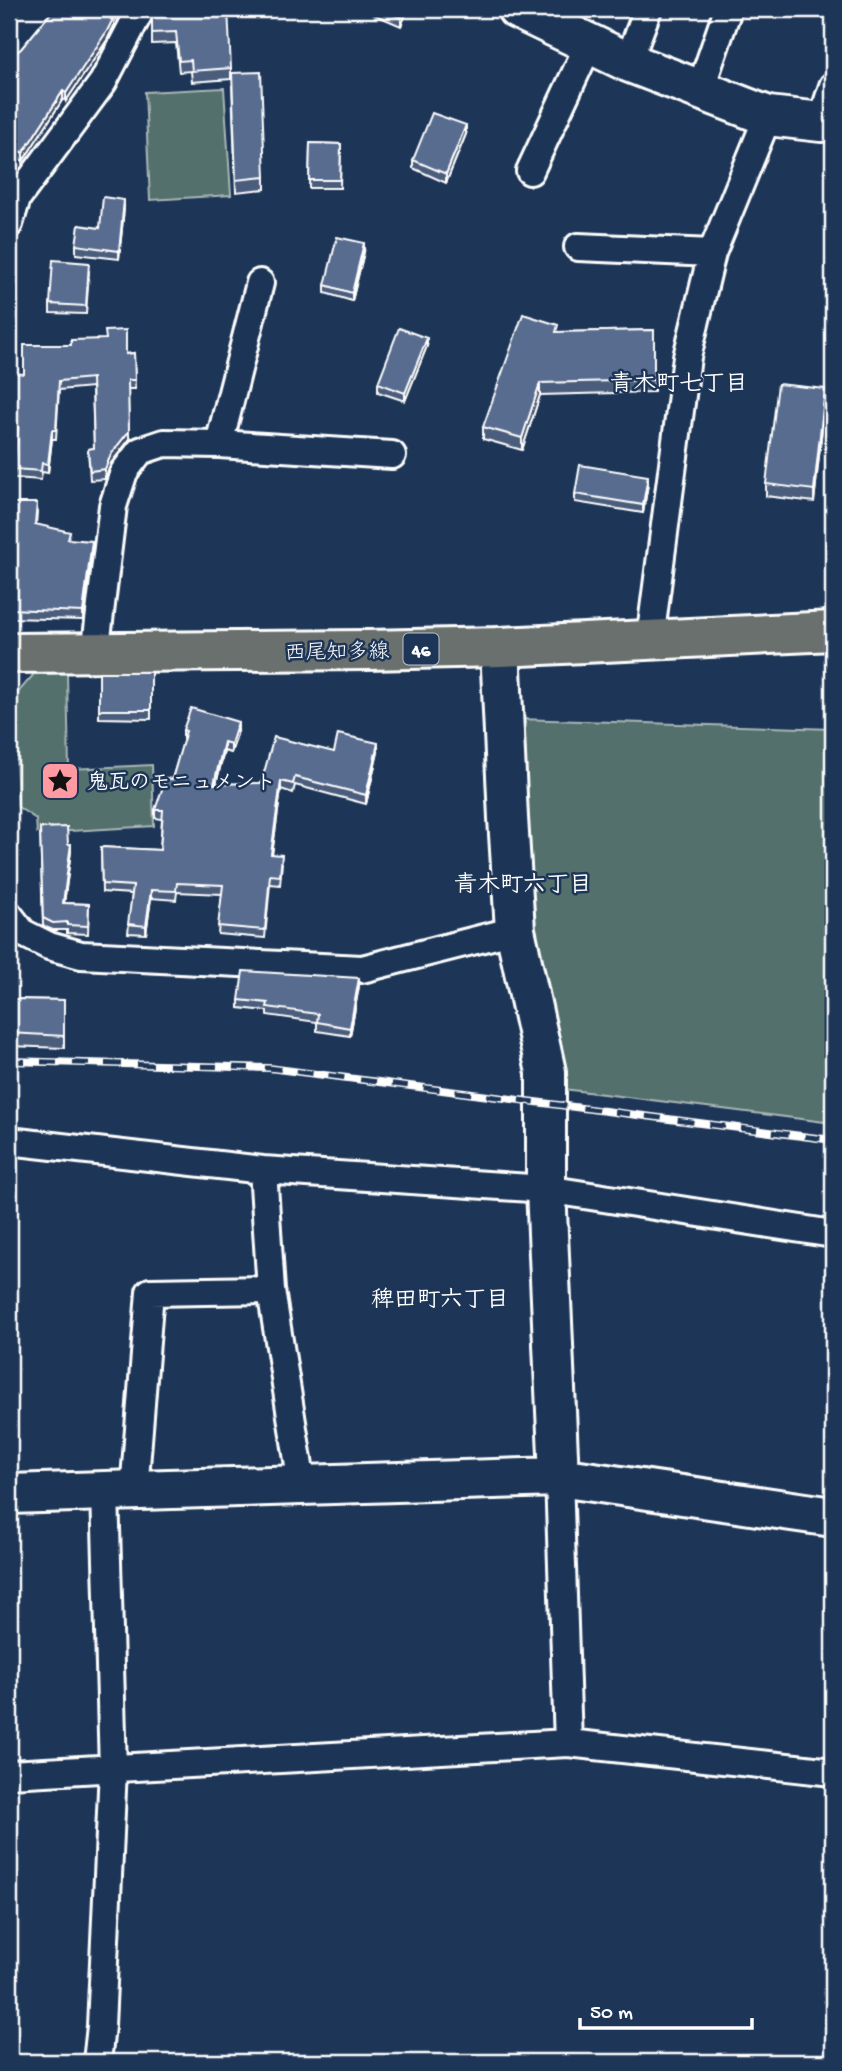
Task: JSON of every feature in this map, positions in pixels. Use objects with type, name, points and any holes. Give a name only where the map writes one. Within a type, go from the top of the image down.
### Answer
[{"type":"main road","name":"西尾知多線","points":[[9,653],[500,647],[833,631]]},
{"type":"street","points":[[9,47],[41,9]]},
{"type":"street","points":[[9,224],[17,198],[103,82],[141,9]]},
{"type":"street","points":[[517,9],[628,62],[768,116],[827,121],[833,86]]},
{"type":"street","points":[[628,62],[648,9]]},
{"type":"street","points":[[700,90],[728,9]]},
{"type":"street","points":[[530,171],[590,42]]},
{"type":"street","points":[[650,640],[687,357],[712,253],[768,116]]},
{"type":"street","points":[[578,247],[712,253]]},
{"type":"street","points":[[219,444],[260,283]]},
{"type":"street","points":[[95,654],[113,506],[124,472],[140,450],[164,443],[392,454]]},
{"type":"street","points":[[500,647],[515,930],[546,1072],[546,1189],[568,1743]]},
{"type":"street","points":[[9,915],[23,933],[49,946],[81,955],[362,969],[515,930]]},
{"type":"street","points":[[9,1141],[263,1170],[546,1189],[833,1234]]},
{"type":"street","points":[[263,1170],[271,1290],[302,1485]]},
{"type":"street","points":[[97,2062],[113,1769],[119,1491],[150,1292],[271,1290]]},
{"type":"street","points":[[9,1494],[559,1477],[833,1517]]},
{"type":"street","points":[[9,1774],[568,1743],[833,1772]]},
{"type":"green space","points":[[224,88],[231,195],[150,200],[145,92]]},
{"type":"green space","points":[[67,673],[69,769],[152,765],[154,826],[37,833],[36,819],[18,807],[14,697],[34,674]]},
{"type":"green space","points":[[518,719],[833,729],[833,1123],[564,1089],[529,937]]},
{"type":"building","points":[[54,9],[118,9],[107,31],[66,93],[63,91],[23,153],[9,144],[9,54],[21,49]]},
{"type":"building","points":[[171,9],[228,9],[231,68],[192,71],[191,60],[179,61],[176,32],[152,33],[152,12]]},
{"type":"building","points":[[380,9],[405,9],[401,18]]},
{"type":"building","points":[[261,72],[265,177],[236,180],[232,73]]},
{"type":"building","points":[[432,113],[466,125],[446,174],[413,160]]},
{"type":"building","points":[[310,143],[341,144],[340,180],[309,180]]},
{"type":"building","points":[[103,197],[124,200],[119,251],[76,245],[79,225],[100,228]]},
{"type":"building","points":[[337,237],[364,243],[352,293],[325,285]]},
{"type":"building","points":[[53,260],[89,263],[86,306],[50,304]]},
{"type":"building","points":[[523,314],[558,325],[556,332],[654,330],[654,380],[540,383],[522,438],[483,427]]},
{"type":"building","points":[[399,328],[427,338],[405,393],[378,383]]},
{"type":"building","points":[[126,330],[126,354],[134,353],[135,380],[128,380],[129,431],[111,454],[105,469],[90,471],[88,449],[94,448],[92,378],[59,381],[56,430],[52,430],[48,464],[42,463],[41,471],[14,469],[18,427],[9,427],[14,373],[24,374],[24,345],[71,345],[71,340],[106,339],[105,331]]},
{"type":"building","points":[[778,384],[825,389],[814,490],[766,484]]},
{"type":"building","points":[[580,465],[648,476],[643,505],[575,494]]},
{"type":"building","points":[[9,503],[37,503],[35,524],[70,532],[68,539],[92,541],[83,612],[9,609]]},
{"type":"building","points":[[99,672],[151,672],[151,710],[99,710]]},
{"type":"building","points":[[191,708],[238,722],[231,744],[224,742],[214,784],[261,783],[274,737],[334,752],[338,734],[378,743],[366,795],[295,777],[293,784],[281,781],[271,854],[282,855],[280,876],[270,875],[265,930],[218,926],[223,885],[177,883],[176,891],[151,890],[146,926],[128,924],[133,886],[102,884],[101,847],[160,850],[163,810],[155,810],[166,778],[172,779]]},
{"type":"building","points":[[67,827],[68,844],[71,844],[63,903],[89,904],[88,926],[67,925],[67,922],[53,923],[43,918],[40,828]]},
{"type":"building","points":[[243,971],[359,978],[350,1028],[317,1022],[318,1014],[267,1007],[268,1003],[239,1000]]},
{"type":"building","points":[[9,999],[64,1000],[64,1036],[9,1033]]},
{"type":"railway","points":[[9,1061],[269,1068],[833,1140]]},
{"type":"place","name":"鬼瓦のモニュメント","points":[[60,781]]},
{"type":"district","name":"青木町七丁目","points":[[679,382]]},
{"type":"district","name":"青木町六丁目","points":[[523,883]]},
{"type":"district","name":"稗田町六丁目","points":[[440,1298]]}]
